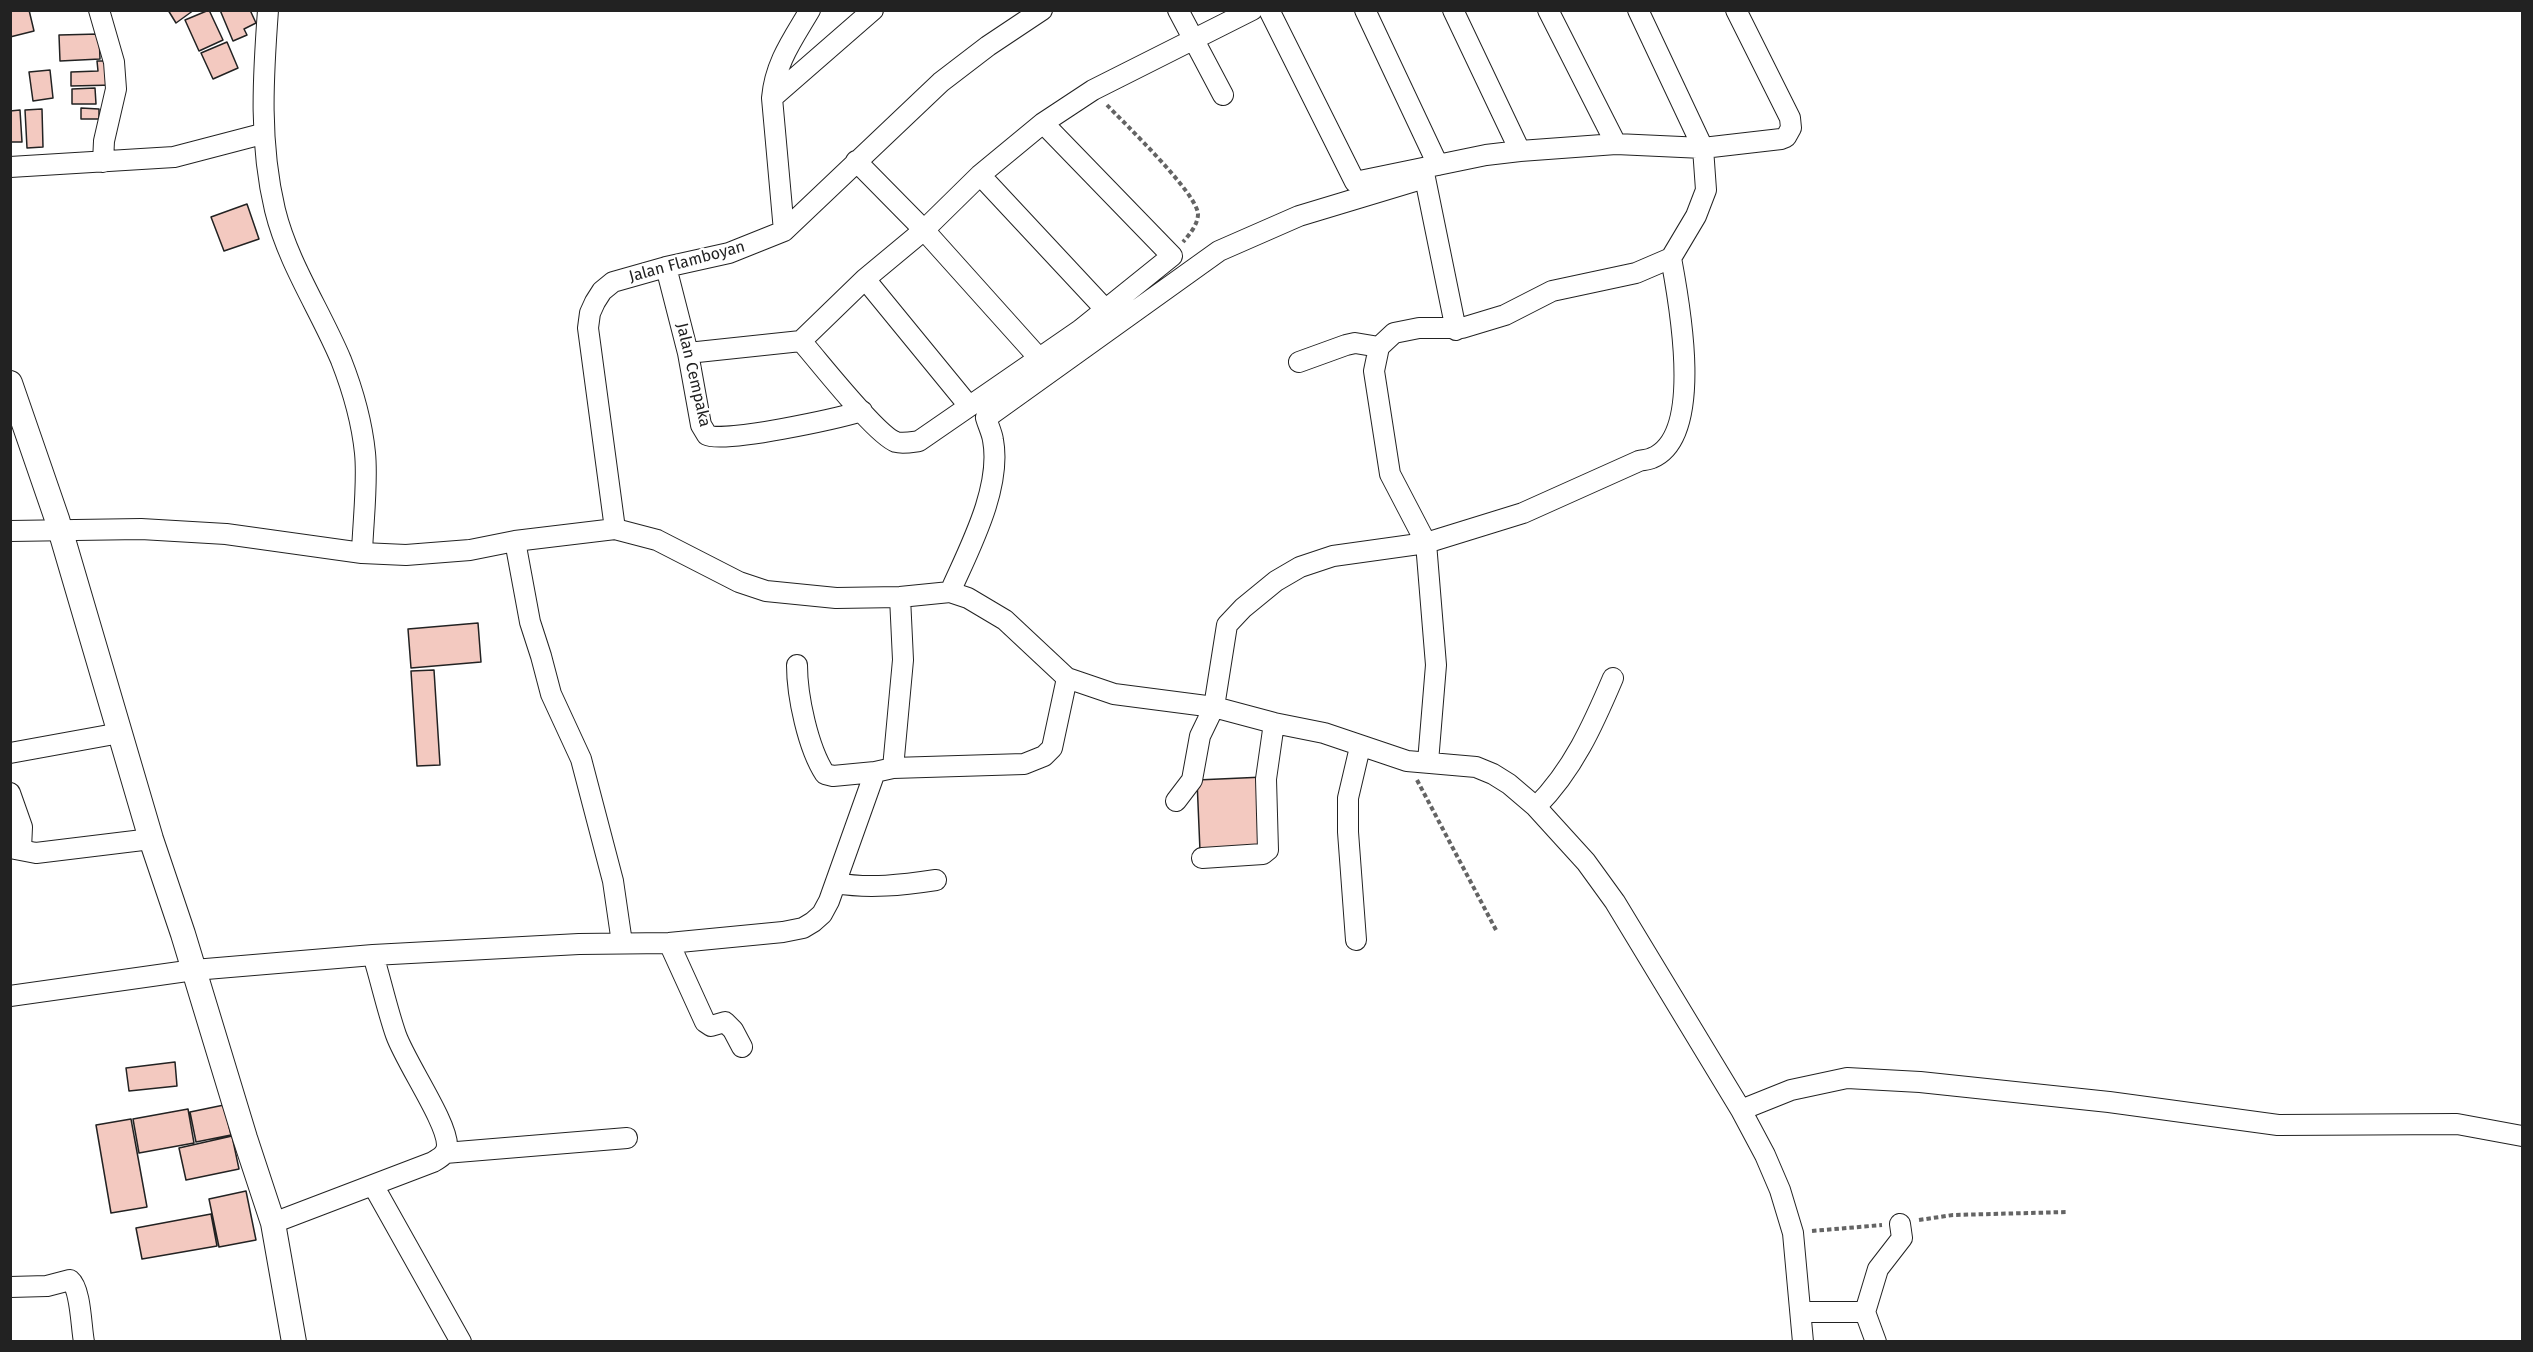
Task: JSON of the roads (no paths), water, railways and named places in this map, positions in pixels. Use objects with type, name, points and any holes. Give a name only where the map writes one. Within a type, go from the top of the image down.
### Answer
[{"type":"street","points":[[99,10],[114,62],[116,89],[104,141],[103,162]]},
{"type":"street","points":[[268,10],[262,73],[262,134],[275,210],[288,247],[341,361],[358,419],[365,453],[362,553]]},
{"type":"street","points":[[784,231],[772,98],[774,80],[783,55],[810,10]]},
{"type":"street","points":[[772,98],[873,10]]},
{"type":"street","name":"Jalan Flamboyan","points":[[615,530],[588,328],[590,314],[602,291],[613,282],[729,253],[784,231],[855,161],[941,82],[988,46],[1042,10]]},
{"type":"street","points":[[1178,10],[1223,95]]},
{"type":"street","points":[[688,353],[801,340],[866,279],[924,231],[980,175],[1043,123],[1093,90],[1252,10]]},
{"type":"street","points":[[1269,10],[1355,182],[1486,155],[1520,151],[1616,144],[1703,148],[1780,139],[1786,136],[1791,128],[1790,118],[1736,10]]},
{"type":"street","points":[[1365,10],[1438,165]]},
{"type":"street","points":[[1453,10],[1520,151]]},
{"type":"street","points":[[1548,10],[1616,144]]},
{"type":"street","points":[[1428,762],[1436,665],[1426,543],[1390,474],[1374,371],[1379,347],[1394,333],[1419,328],[1456,330],[1505,315],[1552,291],[1636,273],[1671,258],[1696,216],[1706,190],[1703,148],[1638,10]]},
{"type":"street","points":[[801,340],[862,411],[889,438],[907,443],[927,438],[1038,357],[1080,330],[1172,256],[1043,123]]},
{"type":"street","points":[[10,167],[174,157],[262,134]]},
{"type":"street","points":[[855,161],[924,231],[1038,357]]},
{"type":"street","points":[[980,175],[1105,309]]},
{"type":"street","points":[[951,592],[974,539],[991,489],[993,440],[986,418],[1219,251],[1299,216],[1425,178],[1456,330]]},
{"type":"street","points":[[1176,801],[1192,780],[1200,736],[1214,707],[1227,625],[1243,608],[1276,581],[1300,567],[1333,556],[1426,543],[1523,513],[1639,461],[1653,458],[1662,451],[1677,429],[1684,401],[1682,321],[1671,258]]},
{"type":"street","name":"Jalan Cempaka","points":[[666,267],[688,353],[701,425],[704,431],[712,437],[808,424],[862,411]]},
{"type":"street","points":[[866,279],[969,406]]},
{"type":"street","points":[[1299,362],[1355,343],[1379,347]]},
{"type":"street","points":[[10,383],[59,530],[151,839],[273,1223],[294,1341]]},
{"type":"street","points":[[10,531],[141,529],[226,534],[362,553],[406,555],[470,550],[515,541],[615,530],[639,534],[676,548],[730,577],[766,591],[836,598],[900,597],[951,592],[968,598],[1005,620],[1067,678],[1114,694],[1214,707],[1324,733],[1407,761],[1476,767],[1509,784],[1536,807],[1586,862],[1615,902],[1741,1110],[1776,1181],[1793,1233],[1803,1341]]},
{"type":"street","points":[[515,541],[527,610],[550,694],[581,759],[613,881],[622,943]]},
{"type":"street","points":[[10,996],[194,970],[373,955],[622,943],[669,943],[783,932],[802,928],[822,914],[830,901],[884,770],[903,660],[900,597]]},
{"type":"street","points":[[796,665],[801,707],[825,774],[833,776],[884,770],[1009,766],[1035,761],[1052,748],[1067,678]]},
{"type":"street","points":[[1536,807],[1556,786],[1573,760],[1596,719],[1613,678]]},
{"type":"street","points":[[1202,858],[1263,854],[1268,850],[1266,779],[1274,723]]},
{"type":"street","points":[[10,753],[120,733]]},
{"type":"street","points":[[1356,940],[1348,832],[1348,798],[1360,747]]},
{"type":"street","points":[[10,794],[22,827],[16,849],[36,853],[151,839]]},
{"type":"street","points":[[836,883],[857,886],[892,886],[936,880]]},
{"type":"street","points":[[669,943],[705,1022],[711,1026],[725,1022],[733,1030],[742,1047]]},
{"type":"street","points":[[273,1223],[434,1162],[445,1153],[447,1148],[445,1135],[396,1036],[373,955]]},
{"type":"street","points":[[1741,1110],[1791,1090],[1848,1078],[1920,1082],[2109,1102],[2278,1125],[2457,1124],[2523,1136]]},
{"type":"street","points":[[445,1153],[627,1138]]},
{"type":"street","points":[[373,1185],[461,1341]]},
{"type":"street","points":[[1876,1341],[1865,1312],[1878,1269],[1902,1238],[1900,1224]]},
{"type":"street","points":[[10,1287],[47,1286],[70,1280],[74,1283],[79,1300],[84,1341]]},
{"type":"street","points":[[1801,1312],[1865,1312]]}]
